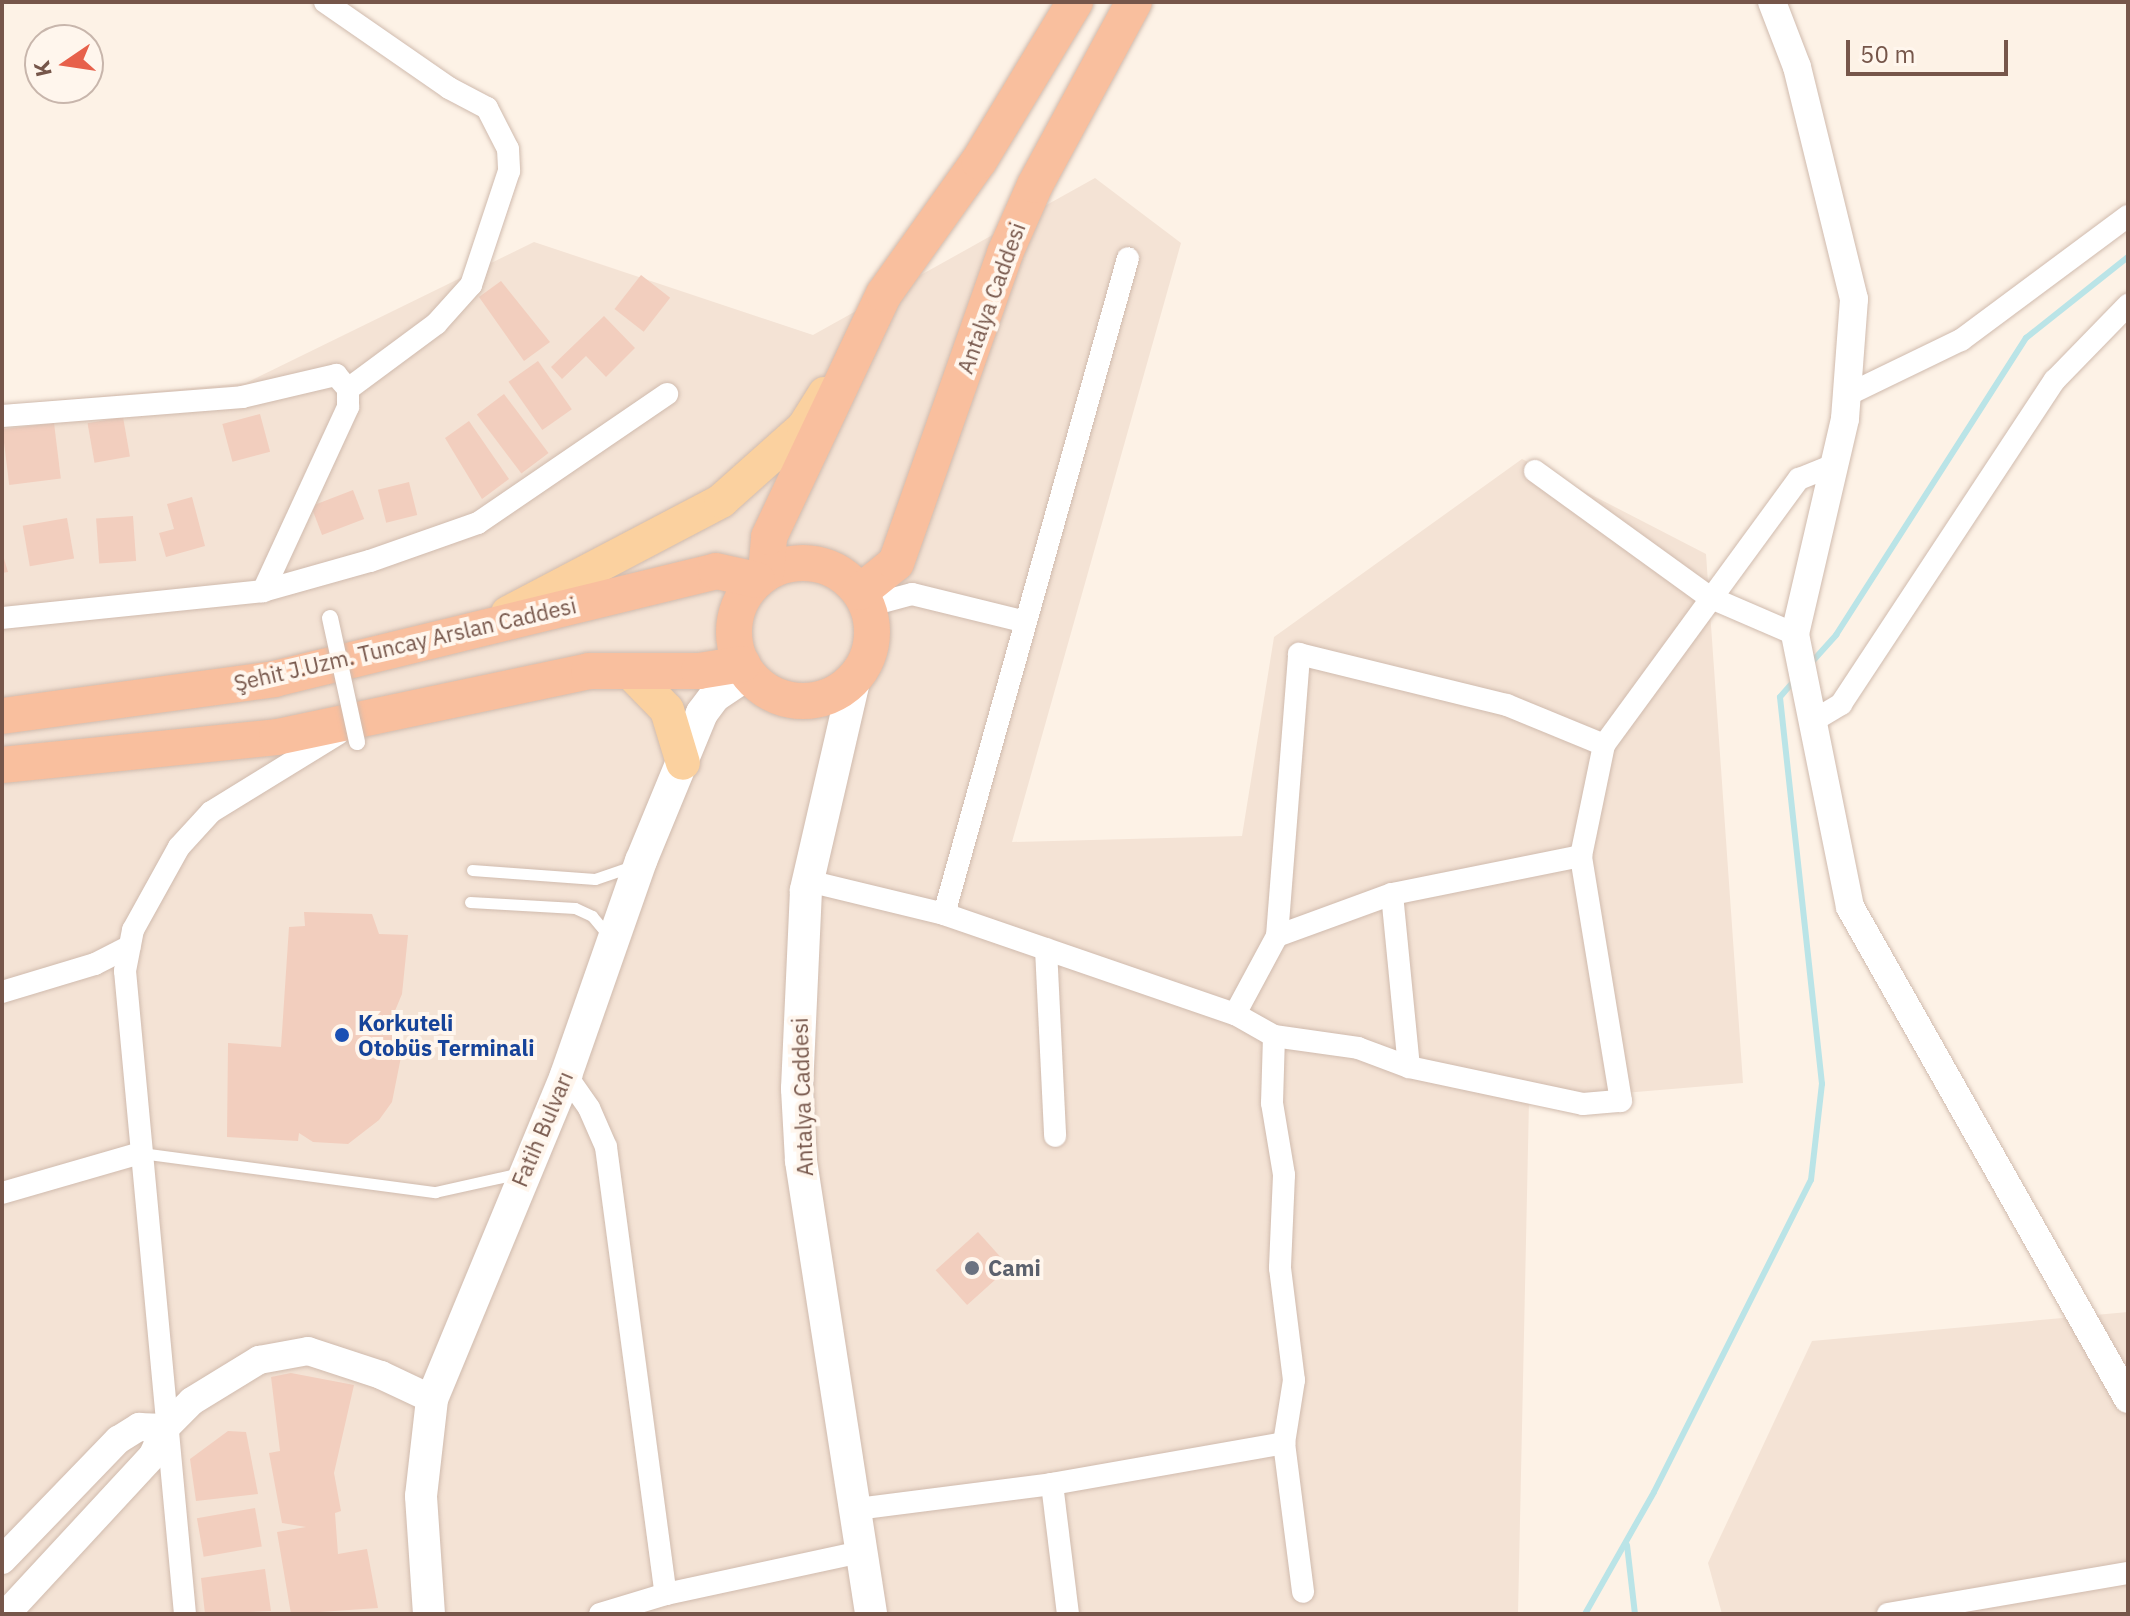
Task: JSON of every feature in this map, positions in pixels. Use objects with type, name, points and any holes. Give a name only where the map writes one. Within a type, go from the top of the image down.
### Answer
[{"type":"highway","points":[[762,577],[811,563],[844,575],[864,599],[870,647],[855,677],[828,697],[807,701],[774,695],[745,669],[735,619],[762,577],[769,537],[883,298],[979,161],[1075,2]]},
{"type":"highway","name":"Antalya Caddesi","points":[[864,599],[896,563],[1011,239],[1048,159],[1134,2]]},
{"type":"highway","name":"Şehit J.Uzm. Tuncay Arslan Caddesi","points":[[2,716],[274,679],[716,571],[762,577]]},
{"type":"highway","points":[[2,765],[362,730],[589,671],[745,669]]},
{"type":"main road","points":[[467,632],[581,579],[721,501],[804,427],[883,298]]},
{"type":"main road","name":"Fatih Bulvarı","points":[[429,1614],[421,1496],[432,1399],[566,1075],[641,861],[683,763],[715,696],[745,669]]},
{"type":"main road","points":[[629,671],[667,710],[683,763]]},
{"type":"main road","name":"Antalya Caddesi","points":[[855,677],[808,881],[799,965],[801,1161],[871,1614]]},
{"type":"street","points":[[325,2],[449,88],[487,108],[508,149],[509,171],[471,285],[436,324],[348,389]]},
{"type":"street","points":[[1772,2],[1797,67],[1854,299],[1847,395],[1836,464],[1795,640],[1850,907],[2128,1399]]},
{"type":"street","points":[[1847,395],[1961,340],[2128,216]]},
{"type":"street","points":[[944,914],[1128,258]]},
{"type":"street","points":[[1812,715],[1841,704],[2055,380],[2128,305]]},
{"type":"street","points":[[2,416],[242,397],[318,375],[336,375],[348,389],[348,407],[263,591]]},
{"type":"street","points":[[2,618],[263,591],[322,577],[478,523],[667,394]]},
{"type":"street","points":[[808,881],[944,914],[1235,1014],[1274,1036],[1358,1048],[1409,1067],[1583,1104],[1621,1101],[1581,856],[1604,745],[1709,597],[1799,479],[1836,464]]},
{"type":"street","points":[[1535,471],[1709,597],[1795,640]]},
{"type":"street","points":[[864,599],[912,594],[1026,622]]},
{"type":"street","points":[[185,1614],[165,1428],[125,971],[133,930],[179,847],[211,812],[362,730],[330,618]]},
{"type":"street","points":[[1235,1014],[1277,936],[1299,654],[1507,705],[1604,745]]},
{"type":"street","points":[[1277,936],[1392,894],[1581,856]]},
{"type":"street","points":[[1392,894],[1409,1067]]},
{"type":"street","points":[[2,992],[95,964],[130,946]]},
{"type":"street","points":[[1046,949],[1055,1136]]},
{"type":"street","points":[[1274,1036],[1272,1103],[1284,1175],[1280,1268],[1294,1380],[1284,1443],[1303,1592]]},
{"type":"street","points":[[566,1075],[589,1108],[606,1147],[666,1594]]},
{"type":"street","points":[[2,1193],[141,1153]]},
{"type":"street","points":[[6,1614],[153,1455],[165,1428],[192,1401],[259,1360],[308,1351],[381,1375],[432,1399]]},
{"type":"street","points":[[2,1560],[118,1440],[139,1427],[165,1428]]},
{"type":"street","points":[[857,1509],[1052,1484],[1284,1443]]},
{"type":"street","points":[[1052,1484],[1068,1614]]},
{"type":"street","points":[[600,1614],[666,1594],[860,1552]]},
{"type":"street","points":[[1888,1614],[2128,1573]]},
{"type":"lane","points":[[472,870],[595,879],[615,876],[641,861]]},
{"type":"lane","points":[[470,902],[575,908],[606,927],[613,946]]},
{"type":"lane","points":[[141,1153],[435,1192],[524,1172]]},
{"type":"shaded area","points":[[1095,178],[1181,243],[1012,842],[1242,836],[1274,637],[1522,459],[1706,554],[1743,1083],[1529,1101],[1518,1614],[2,1614],[2,405],[246,383],[534,242],[813,335]]},
{"type":"shaded area","points":[[2128,1312],[2128,1614],[1722,1614],[1708,1563],[1812,1341]]},
{"type":"building","points":[[641,275],[670,298],[644,332],[615,309]]},
{"type":"building","points":[[501,281],[550,342],[524,361],[479,297]]},
{"type":"building","points":[[604,316],[635,348],[606,377],[586,356],[562,379],[551,367]]},
{"type":"building","points":[[538,361],[572,409],[542,430],[509,382]]},
{"type":"building","points":[[504,394],[549,453],[521,474],[477,414]]},
{"type":"building","points":[[260,414],[270,452],[232,462],[222,424]]},
{"type":"building","points":[[123,417],[130,456],[94,463],[88,423]]},
{"type":"building","points":[[469,421],[509,479],[482,499],[445,438]]},
{"type":"building","points":[[54,423],[61,479],[9,485],[2,429]]},
{"type":"building","points":[[409,482],[417,515],[386,523],[378,490]]},
{"type":"building","points":[[353,490],[364,519],[322,535],[311,506]]},
{"type":"building","points":[[192,497],[205,546],[166,557],[159,533],[174,529],[167,504]]},
{"type":"building","points":[[133,516],[136,561],[99,563],[96,519]]},
{"type":"building","points":[[67,518],[74,558],[30,566],[23,526]]},
{"type":"building","points":[[2,552],[8,572],[2,573]]},
{"type":"building","name":"Korkuteli Otobüs Terminali","points":[[304,912],[372,914],[379,934],[408,935],[402,994],[392,1018],[402,1028],[402,1052],[392,1102],[379,1120],[348,1144],[313,1142],[299,1133],[298,1141],[227,1137],[228,1043],[281,1047],[289,927],[305,926]]},
{"type":"building","name":"Cami","points":[[978,1232],[1009,1267],[967,1305],[936,1270]]},
{"type":"building","points":[[291,1373],[354,1385],[334,1473],[341,1511],[335,1513],[338,1554],[367,1549],[378,1608],[291,1614],[277,1532],[306,1527],[282,1523],[269,1453],[280,1451],[271,1377]]},
{"type":"building","points":[[228,1431],[246,1432],[258,1494],[196,1501],[190,1459]]},
{"type":"building","points":[[255,1508],[262,1546],[204,1557],[197,1518]]},
{"type":"building","points":[[265,1569],[271,1611],[205,1614],[201,1578]]},
{"type":"waterway","points":[[1811,663],[1836,635],[2026,338],[2128,257]]},
{"type":"waterway","points":[[1585,1614],[1654,1492],[1811,1180],[1822,1084],[1780,697],[1795,680]]},
{"type":"waterway","points":[[1627,1545],[1635,1614]]},
{"type":"place","name":"Korkuteli Otobüs Terminali","points":[[342,1035]]},
{"type":"place","name":"Cami","points":[[972,1268]]}]
